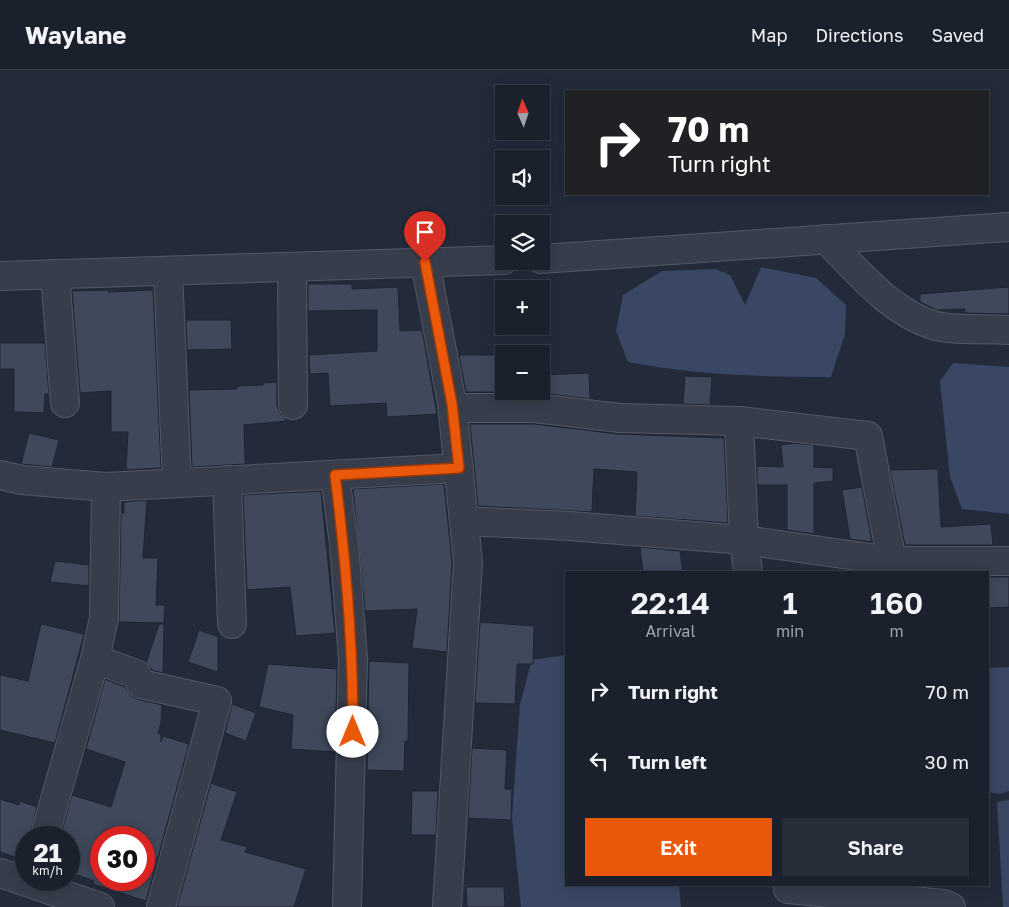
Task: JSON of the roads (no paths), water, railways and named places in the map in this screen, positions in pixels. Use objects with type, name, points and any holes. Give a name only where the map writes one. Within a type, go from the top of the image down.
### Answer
[{"type":"street","points":[[550,258],[1009,227]]},
{"type":"street","points":[[826,239],[866,280],[906,314],[938,326],[1009,330]]},
{"type":"street","points":[[0,276],[495,260]]},
{"type":"street","points":[[425,262],[453,408],[468,562],[447,907]]},
{"type":"street","points":[[292,266],[293,405]]},
{"type":"street","points":[[168,271],[177,483]]},
{"type":"street","points":[[55,274],[65,403]]},
{"type":"street","points":[[453,408],[535,408],[620,418],[740,421],[868,436],[893,567]]},
{"type":"street","points":[[740,421],[744,540],[748,571]]},
{"type":"street","points":[[0,475],[22,480],[106,487],[459,468]]},
{"type":"street","points":[[335,475],[344,544],[353,659],[347,907]]},
{"type":"street","points":[[227,480],[232,624]]},
{"type":"street","points":[[47,826],[95,660],[104,618],[106,487]]},
{"type":"street","points":[[464,521],[570,526],[744,540],[893,567],[1009,561]]},
{"type":"street","points":[[95,660],[136,674],[141,684],[217,701],[161,907]]},
{"type":"street","points":[[0,873],[15,877]]},
{"type":"street","points":[[788,886],[788,889],[950,907]]},
{"type":"street","points":[[56,891],[100,907]]},
{"type":"water","points":[[761,267],[816,278],[846,305],[845,334],[831,377],[729,374],[678,370],[628,362],[616,331],[623,295],[662,271],[715,269],[730,275],[745,305]]},
{"type":"water","points":[[953,363],[1009,367],[1009,514],[962,509],[950,477],[940,381]]},
{"type":"water","points":[[565,655],[565,886],[679,886],[681,907],[521,907],[512,817],[520,704],[532,660]]},
{"type":"water","points":[[1009,667],[1009,791],[999,794],[989,792],[989,668]]},
{"type":"water","points":[[1009,800],[1009,907],[1003,907],[997,802]]}]
